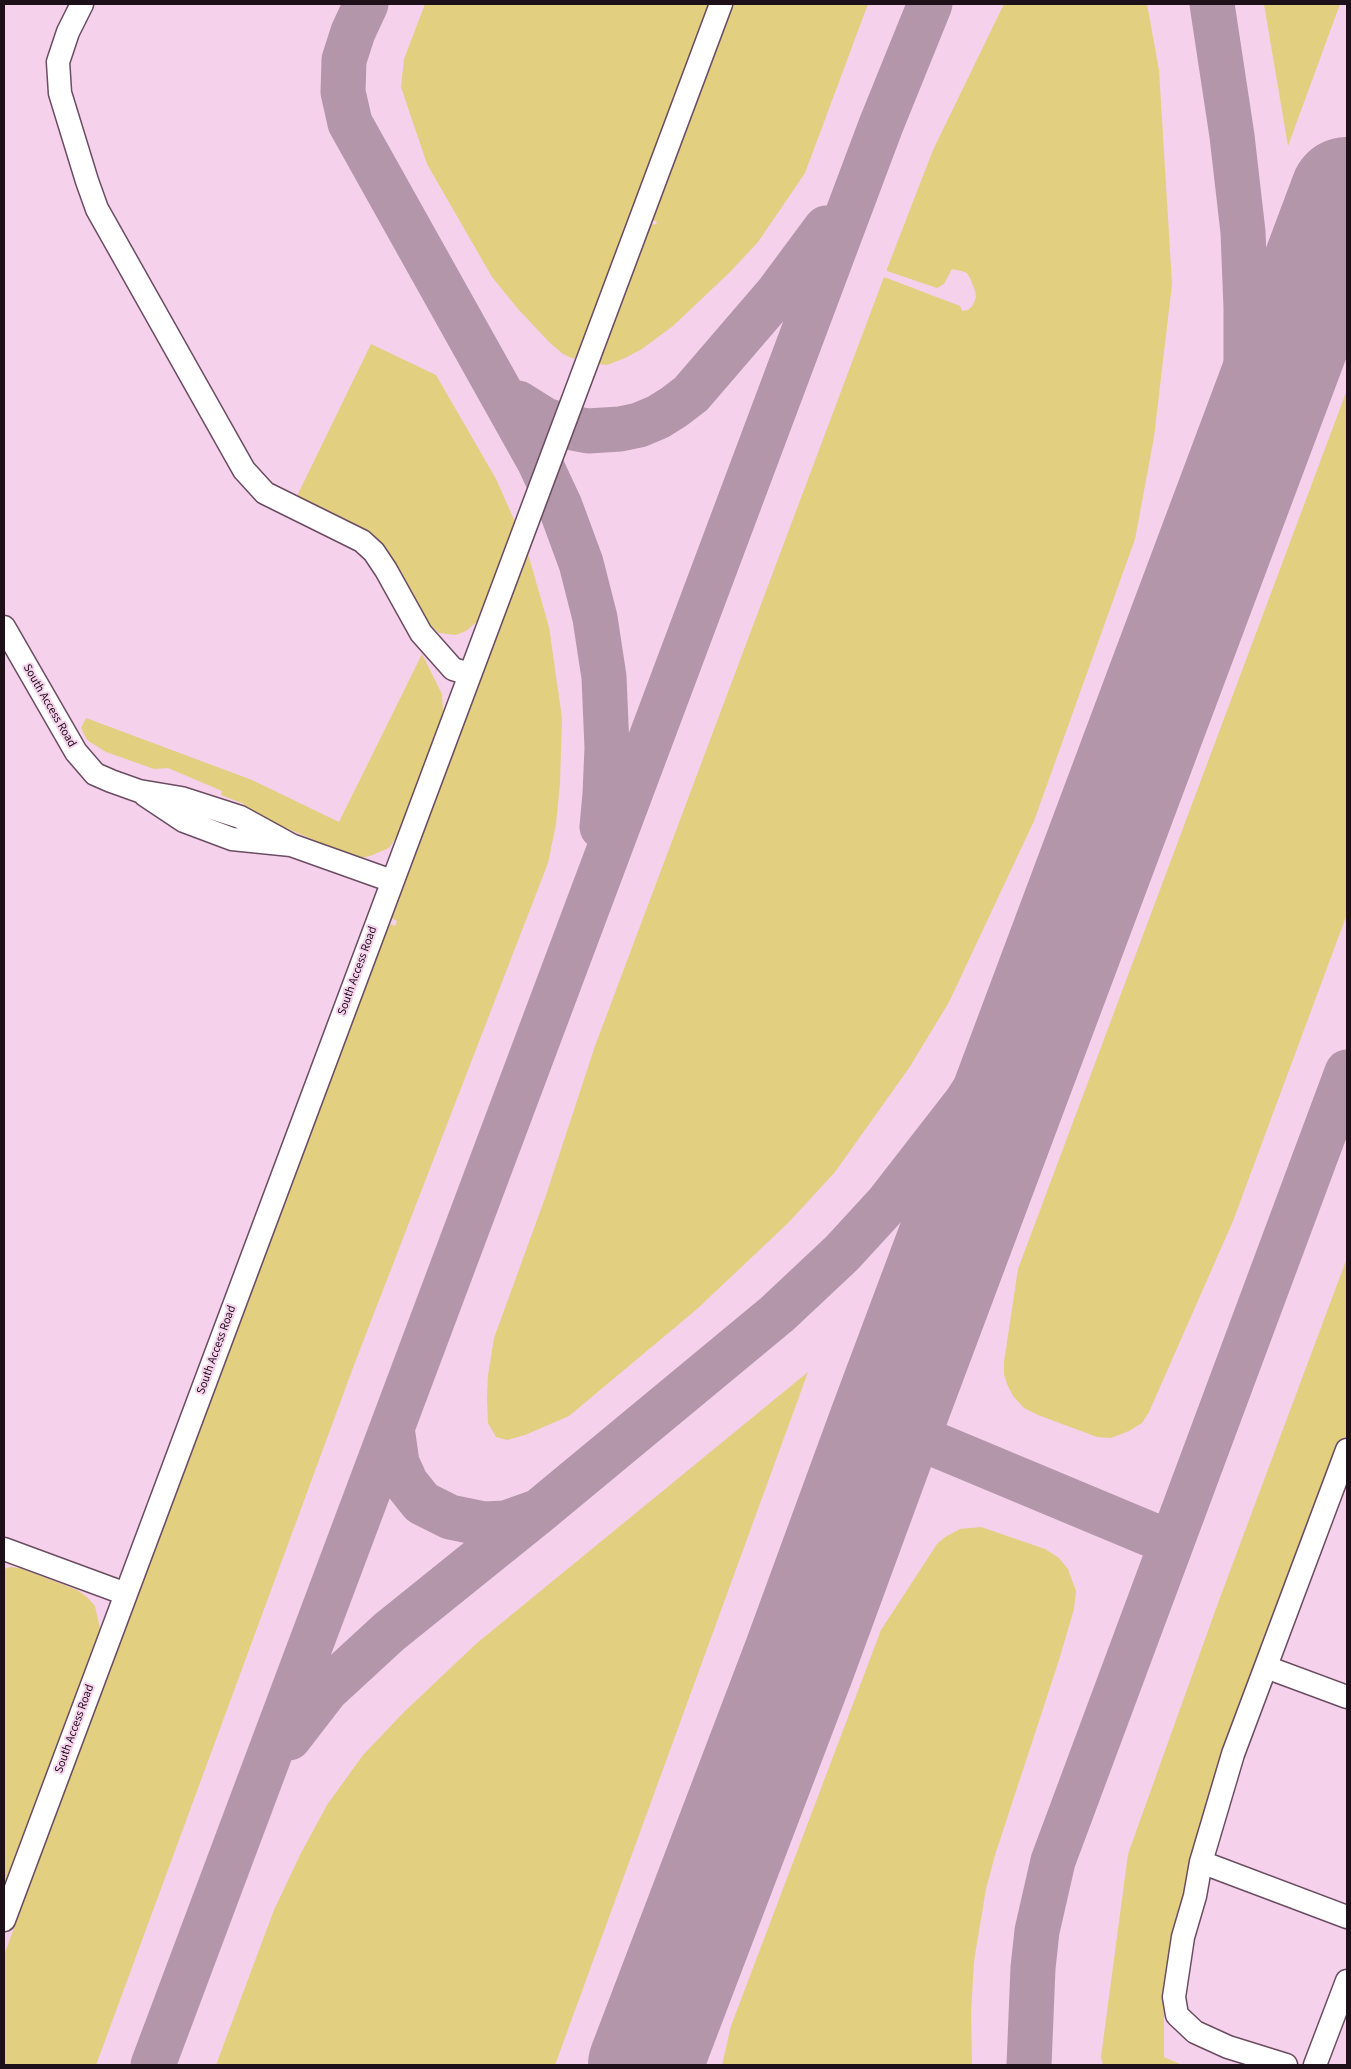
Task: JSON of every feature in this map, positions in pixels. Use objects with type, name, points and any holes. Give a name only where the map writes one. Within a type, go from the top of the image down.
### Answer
[{"type":"street","points":[[82,4],[68,32],[58,62],[60,93],[97,210],[244,470],[265,493],[362,541],[374,552],[386,570],[421,633],[453,669],[469,674]]},
{"type":"street","points":[[392,881],[721,4]]},
{"type":"street","name":"South Access Road","points":[[4,1920],[392,881],[290,845],[240,817],[182,798],[139,791],[111,782],[95,774],[76,752],[7,641]]},
{"type":"street","points":[[1286,2065],[1228,2046],[1195,2032],[1177,2015],[1174,1997],[1179,1959],[1201,1862],[1235,1755],[1266,1667],[1301,1579],[1340,1490],[1347,1450]]},
{"type":"street","points":[[4,1549],[126,1594]]},
{"type":"street","points":[[1266,1667],[1347,1697]]},
{"type":"street","points":[[1201,1862],[1347,1916]]},
{"type":"street","points":[[1315,2065],[1347,1981]]},
{"type":"shaded area","points":[[425,4],[710,4],[574,359],[563,354],[550,343],[518,309],[492,277],[427,164],[401,87],[404,59]]},
{"type":"shaded area","points":[[732,4],[868,4],[805,173],[758,242],[731,271],[673,326],[642,349],[625,358],[607,365],[597,364],[651,222],[654,225],[657,223],[651,220]]},
{"type":"shaded area","points":[[1004,4],[1147,4],[1159,70],[1172,284],[1154,437],[1135,539],[1034,821],[949,1002],[909,1068],[835,1172],[788,1223],[697,1309],[569,1416],[525,1435],[507,1440],[496,1437],[488,1423],[487,1398],[488,1375],[494,1338],[545,1198],[595,1046],[884,277],[960,306],[962,311],[968,310],[973,305],[976,297],[970,278],[967,273],[961,271],[952,269],[944,284],[937,288],[887,271],[887,269],[933,150]]},
{"type":"shaded area","points":[[1264,4],[1340,4],[1288,146]]},
{"type":"shaded area","points":[[371,344],[436,375],[496,479],[516,524],[480,619],[466,631],[456,635],[439,633],[424,620],[394,565],[296,498]]},
{"type":"shaded area","points":[[1347,390],[1347,914],[1233,1221],[1149,1412],[1142,1423],[1129,1431],[1111,1438],[1097,1437],[1024,1408],[1013,1396],[1007,1384],[1004,1374],[1004,1362],[1018,1269]]},
{"type":"shaded area","points":[[528,554],[549,627],[562,718],[560,783],[556,824],[548,863],[354,1365],[96,2065],[4,2065],[4,1955],[387,923],[395,926],[397,921],[390,917],[525,555]]},
{"type":"shaded area","points":[[422,654],[442,694],[443,712],[439,733],[401,830],[389,848],[370,856],[360,858],[352,856],[243,810],[244,804],[221,795],[222,791],[168,768],[154,769],[106,752],[87,740],[81,728],[86,718],[252,780],[339,822]]},
{"type":"shaded area","points":[[1347,1258],[1347,1451],[1246,1721],[1164,1995],[1164,2057],[1182,2065],[1103,2065],[1101,2057],[1128,1854],[1218,1603]]},
{"type":"shaded area","points":[[808,1372],[555,2065],[216,2065],[274,1910],[301,1853],[327,1805],[363,1755],[404,1712],[477,1643]]},
{"type":"shaded area","points":[[981,1527],[1045,1549],[1059,1558],[1068,1569],[1076,1591],[1074,1609],[1059,1660],[995,1855],[986,1889],[974,1961],[971,2013],[972,2065],[722,2065],[731,2026],[881,1630],[937,1544],[960,1529]]},
{"type":"shaded area","points":[[10,1567],[20,1568],[77,1590],[95,1606],[100,1629],[98,1639],[4,1891],[4,1569]]},
{"type":"taxiway","points":[[366,4],[353,32],[344,60],[343,92],[350,123],[539,461],[560,506],[581,563],[595,618],[604,677],[607,748],[602,827]]},
{"type":"taxiway","points":[[153,2065],[881,125],[930,4]]},
{"type":"taxiway","points":[[1208,566],[1217,541],[1246,389],[1246,308],[1243,232],[1232,136],[1212,4]]},
{"type":"taxiway","points":[[518,403],[545,420],[588,431],[620,429],[639,425],[658,417],[691,394],[777,294],[826,228]]},
{"type":"taxiway","points":[[289,1738],[326,1690],[389,1632],[538,1512],[777,1314],[842,1253],[887,1204],[967,1101],[1012,1031],[1054,952],[1152,715]]},
{"type":"taxiway","points":[[1029,2065],[1033,1968],[1037,1931],[1053,1861],[1347,1072]]},
{"type":"taxiway","points":[[886,1424],[1171,1543]]},
{"type":"taxiway","points":[[392,1428],[397,1463],[406,1483],[422,1503],[450,1517],[484,1524],[506,1523],[534,1513]]},
{"type":"runway","points":[[645,2065],[799,1661],[1347,194]]}]
